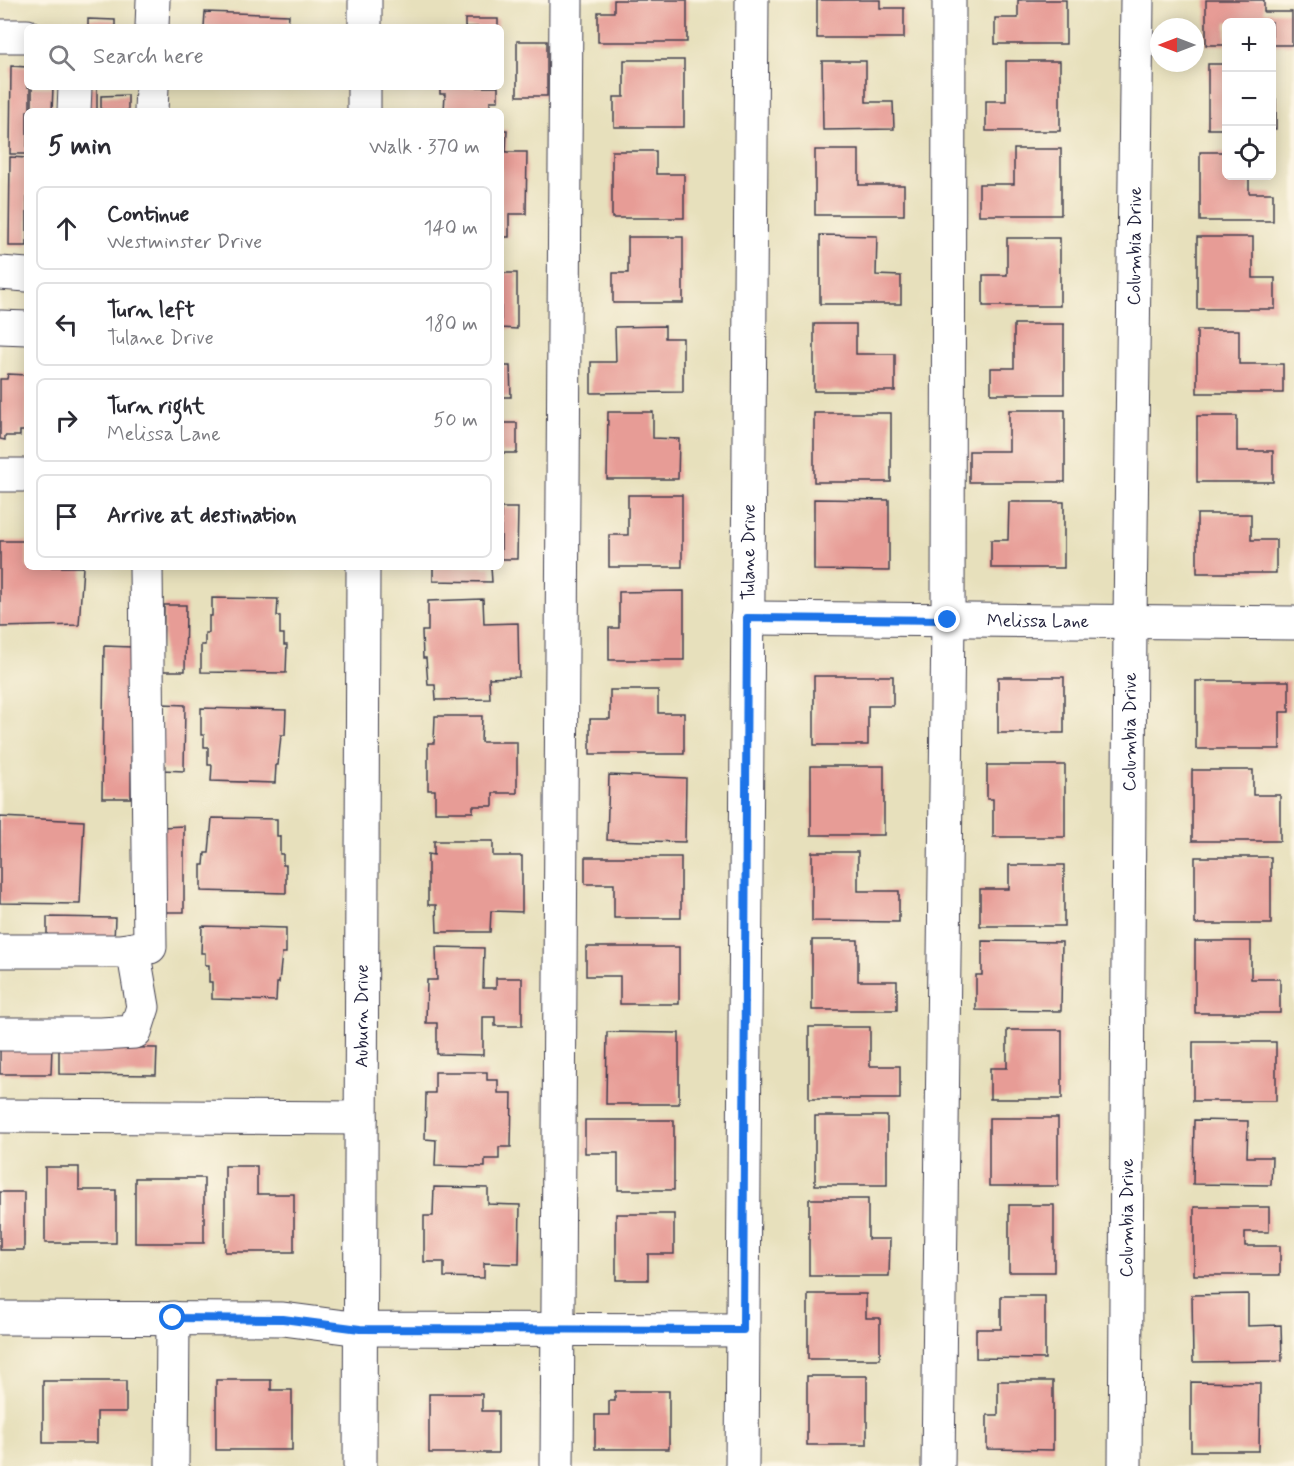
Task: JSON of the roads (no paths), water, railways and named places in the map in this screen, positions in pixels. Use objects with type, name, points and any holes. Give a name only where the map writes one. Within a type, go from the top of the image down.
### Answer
[{"type":"street","points":[[152,24],[153,0]]},
{"type":"street","points":[[365,0],[365,24]]},
{"type":"street","points":[[557,1466],[566,0]]},
{"type":"street","name":"Tulane Drive","points":[[742,1466],[752,0]]},
{"type":"street","points":[[938,1466],[948,620],[949,0]]},
{"type":"street","name":"Columbia Drive","points":[[1125,1466],[1130,622],[1137,0]]},
{"type":"street","points":[[0,36],[24,36]]},
{"type":"street","points":[[74,108],[75,90]]},
{"type":"street","points":[[151,108],[152,90]]},
{"type":"street","points":[[364,90],[364,108]]},
{"type":"street","points":[[0,273],[24,275]]},
{"type":"street","points":[[0,327],[24,328]]},
{"type":"street","points":[[0,475],[24,475]]},
{"type":"street","points":[[0,951],[119,951],[150,947],[146,570]]},
{"type":"street","name":"Auburn Drive","points":[[360,1466],[363,570]]},
{"type":"street","name":"Melissa Lane","points":[[747,618],[1294,624]]},
{"type":"street","points":[[0,1034],[135,1032],[142,1007],[133,949]]},
{"type":"street","points":[[0,1116],[361,1118]]},
{"type":"street","points":[[0,1318],[283,1319],[360,1329],[743,1330]]},
{"type":"street","points":[[172,1466],[173,1318]]}]
